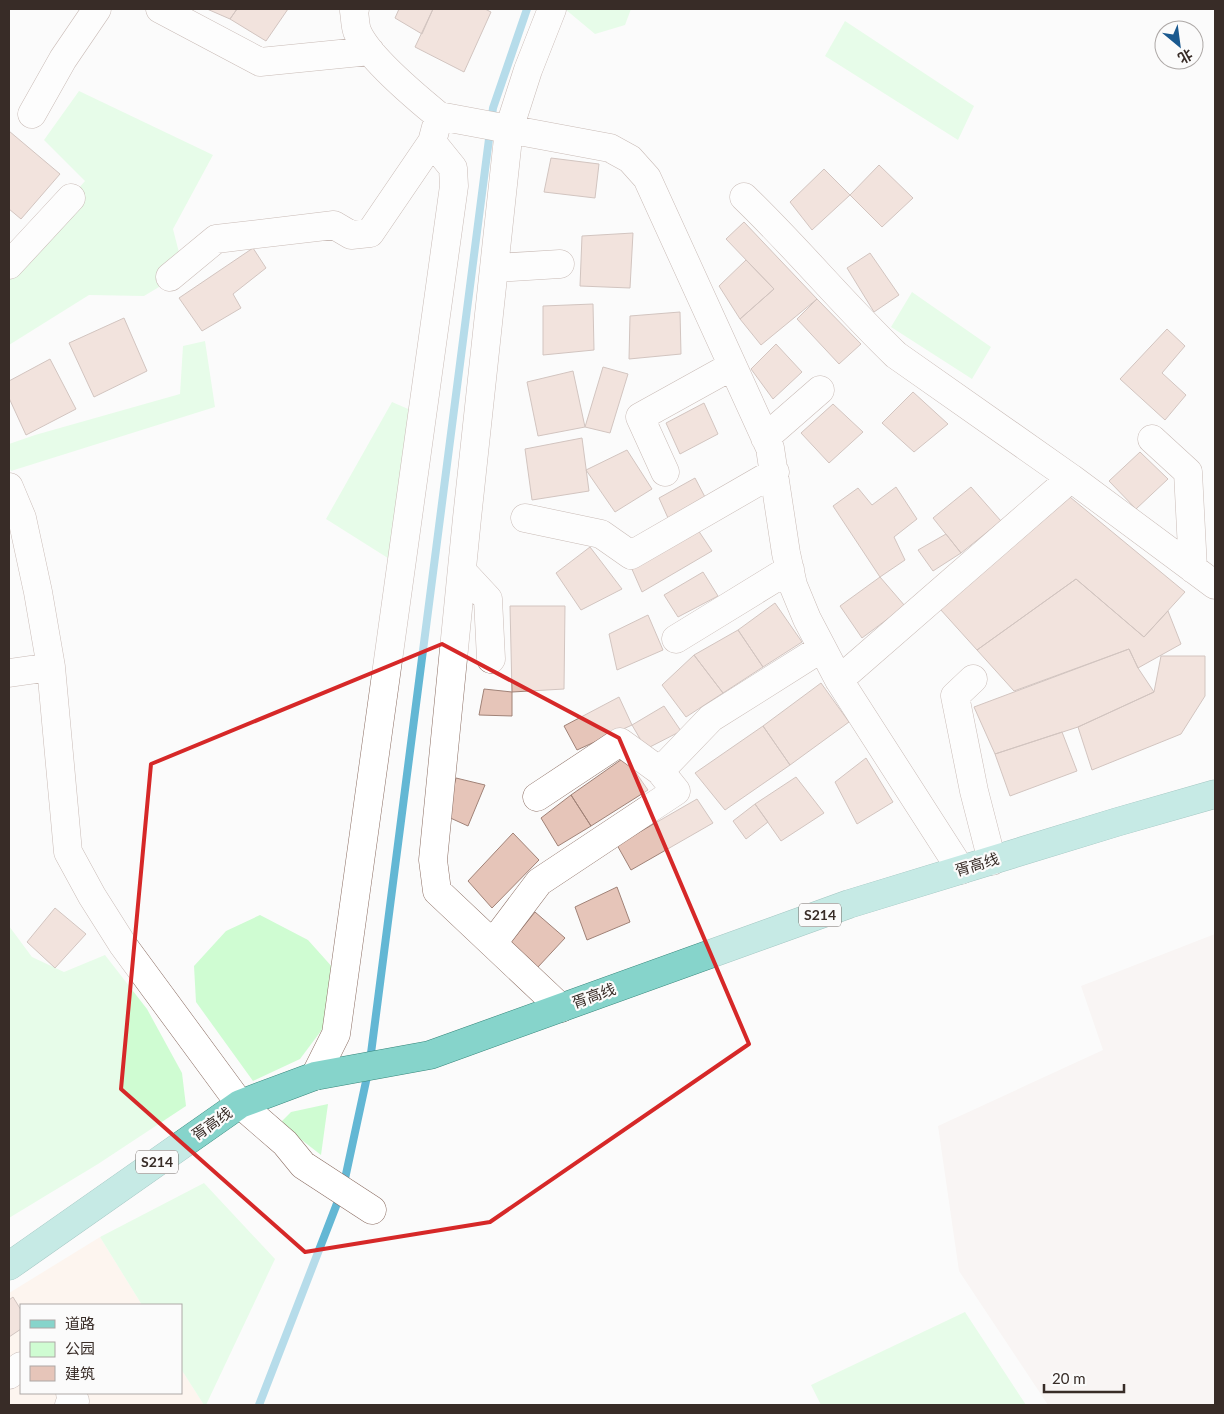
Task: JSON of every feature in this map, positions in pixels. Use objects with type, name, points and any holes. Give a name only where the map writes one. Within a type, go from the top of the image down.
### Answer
[{"type":"main road","name":"胥高线","points":[[9,1266],[240,1104],[315,1076],[430,1055],[849,904],[1215,794]]},
{"type":"street","points":[[32,114],[63,59],[97,9]]},
{"type":"street","points":[[160,9],[260,62],[370,51]]},
{"type":"street","points":[[552,9],[528,70],[508,129],[433,860],[438,891],[561,1008]]},
{"type":"street","points":[[353,10],[356,30],[370,51],[416,98],[439,116],[610,148],[630,159],[647,178],[770,448],[793,585],[808,619],[839,680],[961,870]]},
{"type":"street","points":[[170,277],[216,239],[334,225],[351,235],[370,233],[432,142],[439,116]]},
{"type":"street","points":[[315,1076],[336,1034],[454,186],[453,168],[432,142]]},
{"type":"street","points":[[744,197],[776,227],[877,337],[896,355],[1071,478],[1215,585]]},
{"type":"street","points":[[9,265],[71,198]]},
{"type":"street","points":[[494,268],[560,264]]},
{"type":"street","points":[[665,472],[640,418],[732,366]]},
{"type":"street","points":[[765,438],[820,390]]},
{"type":"street","points":[[1152,439],[1188,472],[1193,569]]},
{"type":"street","points":[[525,518],[601,534],[631,555],[774,472]]},
{"type":"street","points":[[839,680],[1071,478]]},
{"type":"street","points":[[9,487],[22,518],[38,592],[51,667],[68,852],[92,896],[123,945],[240,1104],[286,1143],[303,1165],[372,1210]]},
{"type":"street","points":[[676,639],[790,569]]},
{"type":"street","points":[[462,571],[488,599],[491,659]]},
{"type":"street","points":[[660,771],[711,718],[822,648]]},
{"type":"street","points":[[9,673],[51,667]]},
{"type":"street","points":[[973,679],[955,696],[974,791],[992,861]]},
{"type":"street","points":[[493,943],[539,882],[676,791],[660,771],[620,742],[537,797]]},
{"type":"street","points":[[9,1374],[20,1367]]},
{"type":"street","points":[[69,1405],[75,1401],[71,1394]]},
{"type":"highlighted area","points":[[442,644],[619,738],[749,1044],[490,1222],[305,1252],[121,1089],[151,764]]},
{"type":"shaded area","points":[[1215,934],[1215,1405],[1048,1405],[959,1271],[938,1126],[1103,1050],[1081,986]]},
{"type":"shaded area","points":[[100,1237],[141,1304],[20,1304],[20,1394],[182,1394],[182,1371],[204,1405],[9,1405],[9,1293]]},
{"type":"green space","points":[[565,9],[631,9],[625,25],[595,34]]},
{"type":"green space","points":[[845,21],[974,106],[958,140],[825,56]]},
{"type":"green space","points":[[79,91],[213,155],[173,229],[184,272],[144,296],[89,295],[9,345],[9,268],[85,181],[44,140]]},
{"type":"green space","points":[[912,292],[991,347],[972,379],[891,327]]},
{"type":"green space","points":[[205,341],[215,407],[11,471],[9,467],[9,444],[180,394],[183,346]]},
{"type":"green space","points":[[392,402],[422,415],[391,560],[326,519]]},
{"type":"green space","points":[[260,915],[308,940],[334,969],[324,1027],[300,1059],[253,1081],[196,1002],[194,966],[226,931]]},
{"type":"green space","points":[[9,926],[32,957],[64,972],[105,955],[147,1009],[182,1073],[186,1106],[98,1164],[9,1218]]},
{"type":"green space","points":[[328,1104],[321,1155],[280,1123],[291,1112]]},
{"type":"green space","points":[[204,1183],[275,1259],[206,1405],[204,1405],[182,1371],[182,1304],[141,1304],[100,1237]]},
{"type":"green space","points":[[965,1312],[1026,1405],[821,1405],[811,1385]]},
{"type":"building","points":[[207,9],[237,9],[230,19]]},
{"type":"building","points":[[237,9],[288,9],[266,41],[230,19]]},
{"type":"building","points":[[399,9],[433,9],[422,34],[395,18]]},
{"type":"building","points":[[433,9],[485,9],[491,12],[464,72],[415,47]]},
{"type":"building","points":[[9,131],[60,174],[21,219],[9,209]]},
{"type":"building","points":[[551,158],[599,164],[595,198],[544,192]]},
{"type":"building","points":[[879,165],[913,198],[882,227],[850,195]]},
{"type":"building","points":[[824,169],[850,195],[812,230],[790,202]]},
{"type":"building","points":[[744,222],[817,299],[761,345],[740,319],[774,289],[726,239]]},
{"type":"building","points":[[633,233],[630,288],[580,286],[582,236]]},
{"type":"building","points":[[253,248],[266,268],[233,294],[241,308],[202,331],[179,298]]},
{"type":"building","points":[[870,253],[899,295],[874,312],[847,268]]},
{"type":"building","points":[[746,260],[774,289],[740,319],[719,286]]},
{"type":"building","points":[[817,299],[861,344],[839,364],[797,319]]},
{"type":"building","points":[[593,304],[594,350],[543,355],[543,306]]},
{"type":"building","points":[[680,312],[681,354],[629,359],[630,316]]},
{"type":"building","points":[[124,318],[147,371],[94,397],[69,343]]},
{"type":"building","points":[[1167,329],[1185,346],[1162,373],[1186,395],[1165,420],[1120,379]]},
{"type":"building","points":[[776,344],[802,372],[773,399],[751,369]]},
{"type":"building","points":[[50,359],[76,409],[26,435],[9,398],[9,381]]},
{"type":"building","points":[[603,367],[628,374],[610,433],[585,427]]},
{"type":"building","points":[[573,371],[585,427],[538,436],[527,382]]},
{"type":"building","points":[[913,392],[948,424],[914,452],[882,423]]},
{"type":"building","points":[[704,403],[718,434],[680,454],[666,423]]},
{"type":"building","points":[[833,404],[863,432],[829,463],[801,433]]},
{"type":"building","points":[[582,438],[589,491],[532,500],[525,449]]},
{"type":"building","points":[[627,450],[652,489],[615,512],[586,470]]},
{"type":"building","points":[[1140,452],[1168,479],[1136,509],[1109,481]]},
{"type":"building","points":[[695,478],[705,497],[668,518],[659,498]]},
{"type":"building","points":[[896,487],[917,519],[894,537],[905,560],[880,577],[833,506],[858,488],[872,505]]},
{"type":"building","points":[[971,487],[1001,521],[961,553],[933,518]]},
{"type":"building","points":[[1070,497],[1185,592],[1144,637],[1076,579],[977,650],[940,609]]},
{"type":"building","points":[[698,530],[712,551],[642,592],[631,567]]},
{"type":"building","points":[[946,534],[961,553],[933,571],[918,550]]},
{"type":"building","points":[[590,547],[622,589],[581,610],[556,573]]},
{"type":"building","points":[[703,572],[718,596],[678,617],[664,595]]},
{"type":"building","points":[[880,577],[905,606],[862,638],[840,606]]},
{"type":"building","points":[[1076,579],[1144,637],[1168,611],[1181,644],[1138,668],[1129,649],[1014,691],[977,650]]},
{"type":"building","points":[[775,603],[802,642],[763,667],[738,630]]},
{"type":"building","points":[[510,606],[565,606],[564,689],[512,692]]},
{"type":"building","points":[[648,615],[663,650],[617,670],[609,634]]},
{"type":"building","points":[[738,630],[763,667],[723,693],[694,655]]},
{"type":"building","points":[[1129,649],[1138,668],[1154,692],[1078,727],[995,754],[974,707]]},
{"type":"building","points":[[694,655],[723,693],[686,717],[662,685]]},
{"type":"building","points":[[1161,656],[1205,656],[1205,696],[1181,734],[1092,770],[1078,727],[1154,692]]},
{"type":"building","points":[[821,683],[849,722],[790,765],[763,726]]},
{"type":"building","points":[[484,689],[512,692],[512,716],[479,715]]},
{"type":"building","points":[[619,697],[632,725],[577,750],[564,726]]},
{"type":"building","points":[[664,706],[681,731],[646,749],[632,725]]},
{"type":"building","points":[[763,726],[790,765],[725,810],[695,773]]},
{"type":"building","points":[[1062,732],[1077,771],[1010,796],[995,754]]},
{"type":"building","points":[[625,757],[648,790],[591,826],[571,795]]},
{"type":"building","points":[[866,758],[893,802],[857,824],[835,782]]},
{"type":"building","points":[[796,777],[824,813],[781,841],[755,804]]},
{"type":"building","points":[[456,778],[485,785],[468,826],[446,816]]},
{"type":"building","points":[[571,795],[591,826],[558,846],[541,818]]},
{"type":"building","points":[[697,799],[713,823],[631,870],[617,845]]},
{"type":"building","points":[[755,804],[768,822],[746,839],[733,821]]},
{"type":"building","points":[[513,833],[539,860],[492,908],[468,881]]},
{"type":"building","points":[[617,887],[630,922],[587,940],[575,907]]},
{"type":"building","points":[[55,908],[86,934],[55,968],[27,942]]},
{"type":"building","points":[[535,912],[565,938],[538,967],[511,942]]},
{"type":"building","points":[[13,1297],[20,1308],[20,1330],[9,1337],[9,1300]]},
{"type":"waterway","points":[[370,1061],[493,108],[527,9]]},
{"type":"waterway","points":[[259,1405],[343,1188],[368,1072]]}]
